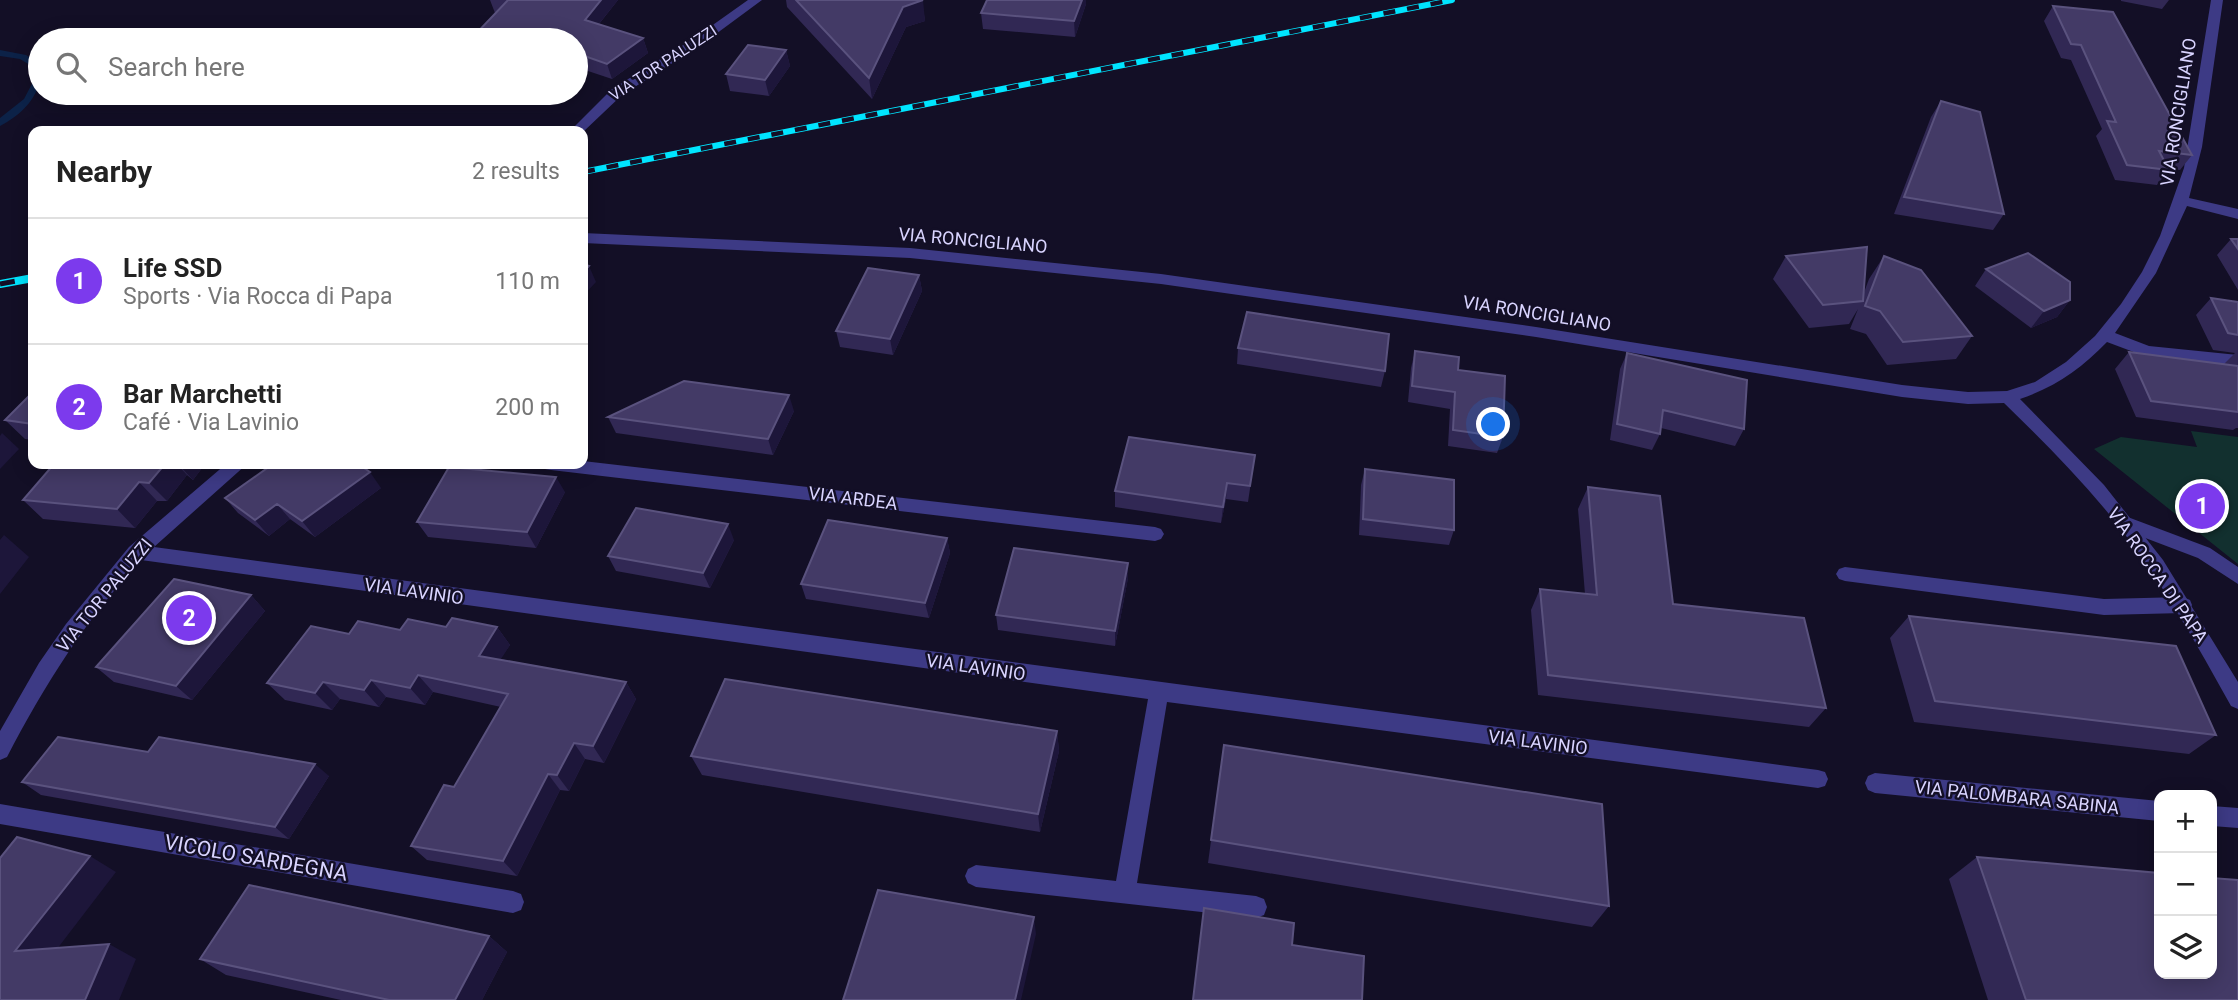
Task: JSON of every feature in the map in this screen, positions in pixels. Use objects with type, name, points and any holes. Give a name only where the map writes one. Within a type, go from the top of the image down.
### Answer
[{"type":"street","name":"VIA TOR PALUZZI","points":[[581,126],[617,92],[697,42],[755,0]]},
{"type":"street","name":"VIA RONCIGLIANO","points":[[588,238],[823,248],[1016,262],[1402,312],[1902,391],[1978,398],[2008,397],[2036,389],[2062,375],[2104,335],[2154,263],[2183,201],[2198,131],[2217,0]]},
{"type":"street","points":[[2183,201],[2238,214]]},
{"type":"street","points":[[2104,335],[2147,351],[2238,361]]},
{"type":"street","name":"VIA ROCCA DI PAPA","points":[[2008,397],[2081,472],[2125,523],[2183,605],[2238,700]]},
{"type":"street","name":"VIA ARDEA","points":[[588,468],[1155,534]]},
{"type":"street","name":"VIA TOR PALUZZI","points":[[0,751],[64,643],[135,552],[175,514],[231,469]]},
{"type":"street","points":[[2125,523],[2204,553],[2238,577]]},
{"type":"street","name":"VIA LAVINIO","points":[[135,552],[1818,779]]},
{"type":"street","points":[[1844,574],[2104,607],[2183,605]]},
{"type":"street","points":[[1125,892],[1159,692]]},
{"type":"street","name":"VIA PALOMBARA SABINA","points":[[1875,783],[2154,811]]},
{"type":"street","name":"VICOLO SARDEGNA","points":[[0,814],[513,902]]},
{"type":"street","points":[[2217,816],[2238,818]]},
{"type":"street","points":[[976,876],[1256,907]]},
{"type":"green space","points":[[2191,431],[2238,437],[2238,564],[2094,449],[2121,437],[2197,447]]},
{"type":"building","points":[[508,0],[601,0],[585,20],[643,38],[607,64],[588,57],[588,28],[481,28]]},
{"type":"building","points":[[796,0],[923,0],[903,7],[869,78]]},
{"type":"building","points":[[987,0],[1082,0],[1074,21],[981,13]]},
{"type":"building","points":[[2053,6],[2113,12],[2192,155],[2159,151],[2169,170],[2127,165],[2107,121],[2116,122],[2081,45],[2071,44]]},
{"type":"building","points":[[748,45],[786,50],[765,80],[726,74]]},
{"type":"building","points":[[1941,101],[1980,112],[2004,214],[1904,197]]},
{"type":"building","points":[[2231,239],[2238,239],[2238,249]]},
{"type":"building","points":[[1867,247],[1863,301],[1823,305],[1786,256]]},
{"type":"building","points":[[2028,253],[2070,282],[2070,300],[2044,311],[1986,269]]},
{"type":"building","points":[[1884,256],[1921,270],[1972,336],[1903,342],[1880,311],[1865,306]]},
{"type":"building","points":[[868,268],[919,275],[890,339],[836,331]]},
{"type":"building","points":[[2211,298],[2238,302],[2238,335],[2228,333]]},
{"type":"building","points":[[1247,312],[1389,334],[1385,371],[1238,348]]},
{"type":"building","points":[[1415,351],[1459,357],[1458,370],[1505,376],[1503,437],[1453,430],[1455,392],[1412,386]]},
{"type":"building","points":[[2129,352],[2238,366],[2238,412],[2151,401]]},
{"type":"building","points":[[1627,353],[1747,380],[1744,429],[1663,410],[1660,434],[1617,424]]},
{"type":"building","points":[[684,381],[789,395],[768,439],[608,417]]},
{"type":"building","points":[[28,397],[28,423],[5,420]]},
{"type":"building","points":[[1129,437],[1255,455],[1250,486],[1227,483],[1223,507],[1115,491]]},
{"type":"building","points":[[50,469],[161,469],[149,483],[139,482],[117,509],[23,500]]},
{"type":"building","points":[[266,469],[366,469],[370,472],[302,521],[277,504],[255,520],[225,498]]},
{"type":"building","points":[[448,469],[556,477],[527,532],[417,522]]},
{"type":"building","points":[[1365,469],[1454,480],[1454,530],[1363,519]]},
{"type":"building","points":[[1588,487],[1660,496],[1673,604],[1804,618],[1826,708],[1548,675],[1540,589],[1597,595]]},
{"type":"building","points":[[636,508],[728,524],[703,573],[608,556]]},
{"type":"building","points":[[828,520],[947,538],[925,603],[801,584]]},
{"type":"building","points":[[1014,548],[1128,563],[1115,631],[996,615]]},
{"type":"building","points":[[174,579],[251,595],[176,686],[96,667]]},
{"type":"building","points":[[1909,616],[2176,646],[2216,735],[1935,701]]},
{"type":"building","points":[[452,618],[497,627],[479,656],[626,682],[593,746],[574,743],[557,775],[548,774],[503,861],[411,846],[444,785],[454,787],[508,694],[418,675],[410,688],[371,680],[364,690],[323,682],[315,693],[267,683],[311,626],[349,634],[358,621],[400,630],[408,619],[446,627]]},
{"type":"building","points":[[725,679],[1057,731],[1038,814],[691,756]]},
{"type":"building","points":[[58,737],[148,752],[159,737],[315,764],[275,827],[22,782]]},
{"type":"building","points":[[1224,745],[1602,804],[1609,906],[1211,840]]},
{"type":"building","points":[[17,837],[90,856],[15,951],[109,944],[85,1000],[0,1000],[0,858]]},
{"type":"building","points":[[1977,857],[2154,873],[2154,979],[2217,979],[2217,878],[2238,880],[2238,1000],[2026,1000]]},
{"type":"building","points":[[249,885],[489,936],[455,1000],[389,1000],[200,959]]},
{"type":"building","points":[[878,890],[1034,917],[1015,1000],[843,1000]]},
{"type":"building","points":[[1204,908],[1294,923],[1292,945],[1364,956],[1362,1000],[1193,1000]]},
{"type":"waterway","points":[[0,53],[28,60]]},
{"type":"waterway","points":[[0,123],[28,100]]},
{"type":"railway","points":[[588,171],[1452,0]]},
{"type":"railway","points":[[0,284],[28,279]]},
{"type":"place","name":"Life SSD","points":[[2202,506]]},
{"type":"place","name":"Bar Marchetti","points":[[189,618]]}]
